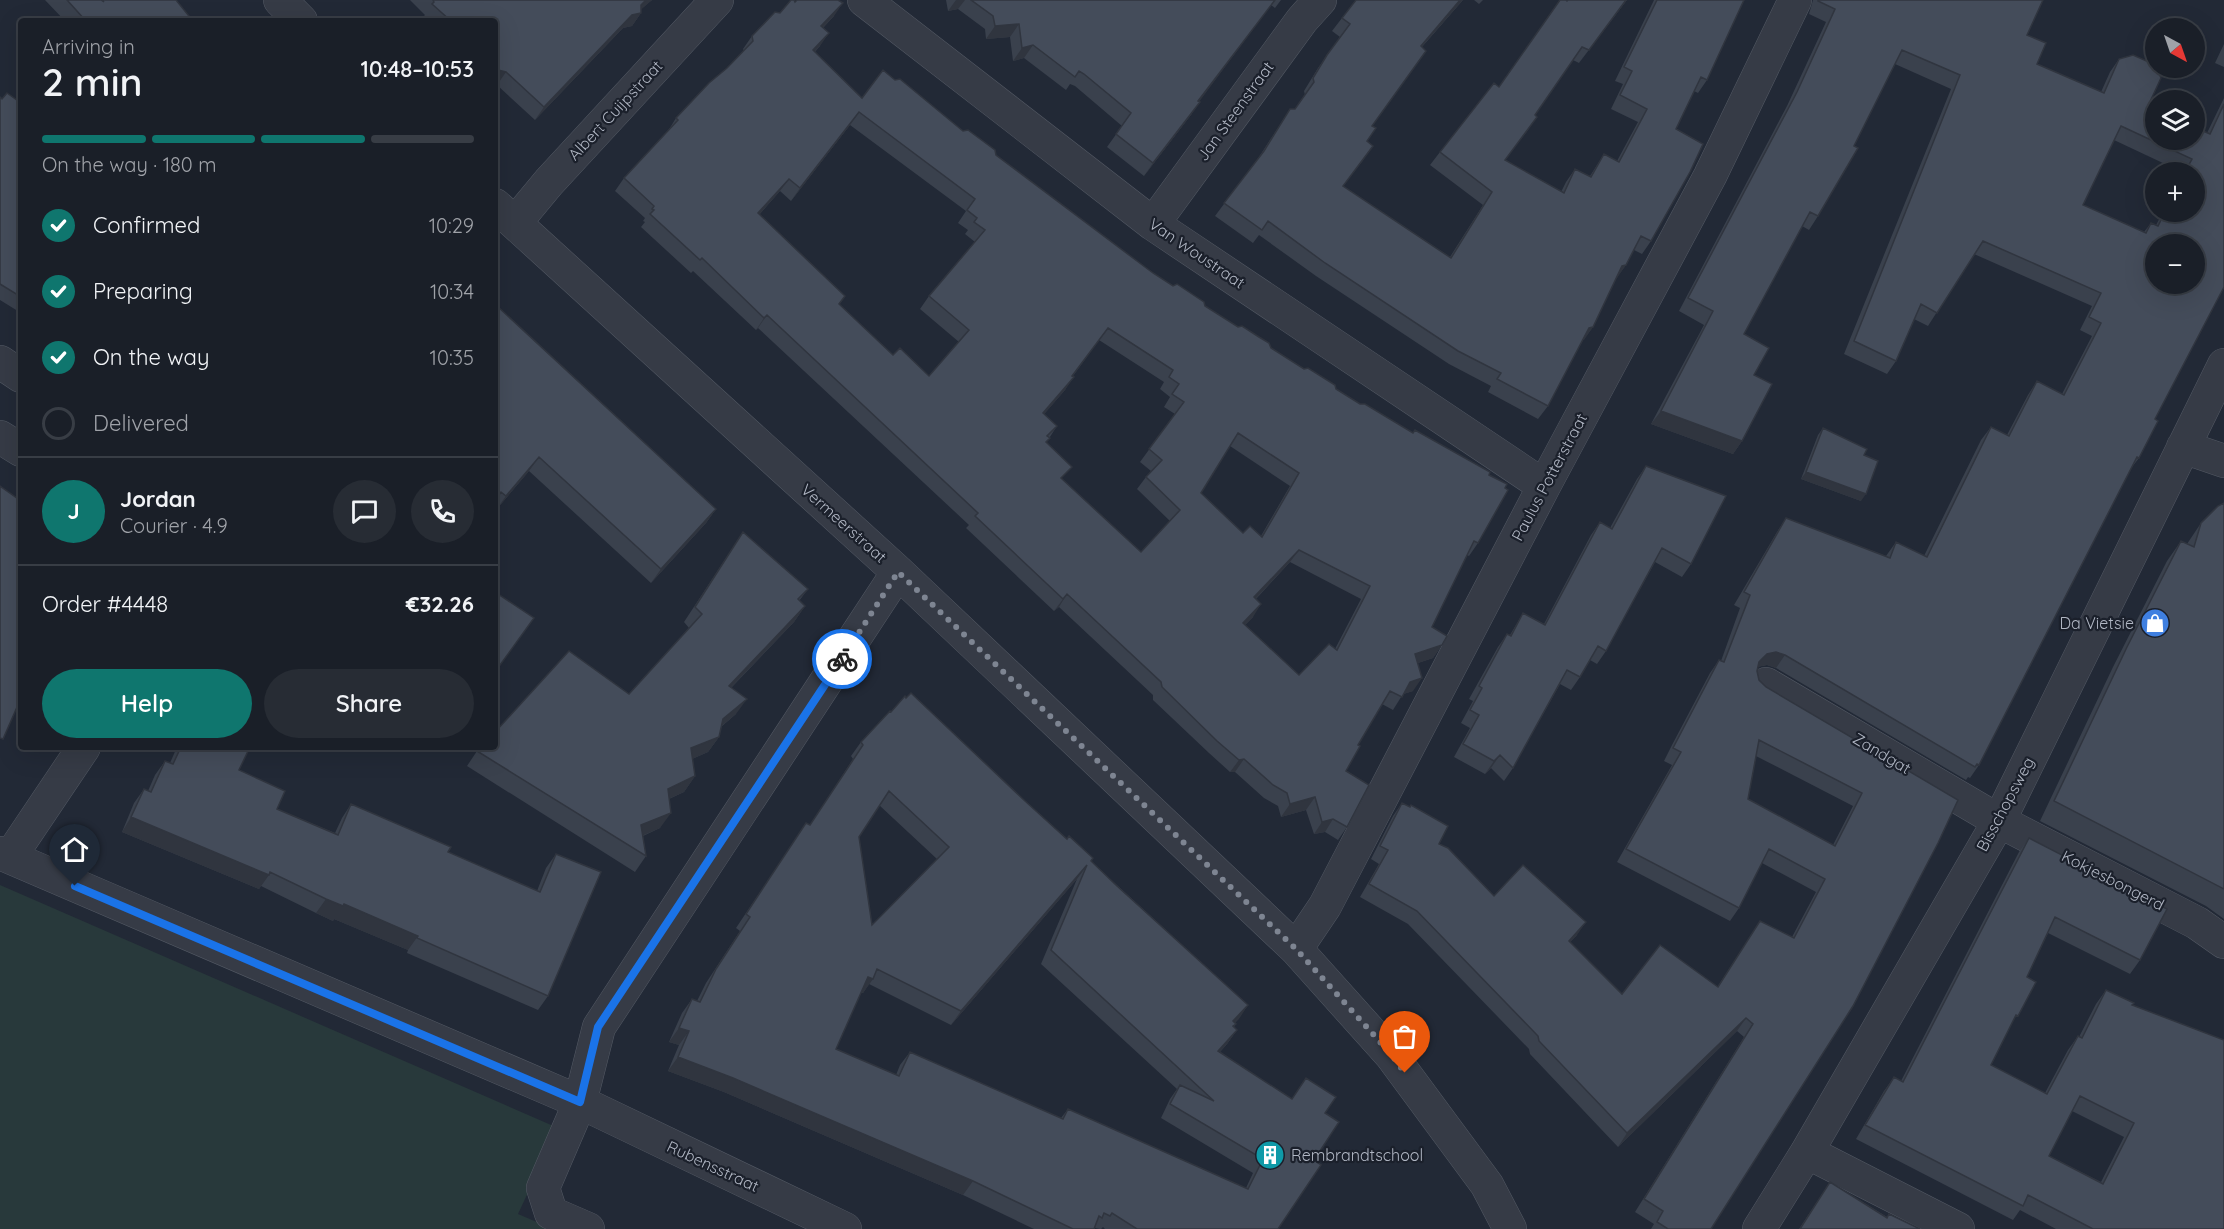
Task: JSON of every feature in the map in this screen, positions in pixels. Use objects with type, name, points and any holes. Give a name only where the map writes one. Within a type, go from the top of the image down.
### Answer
[{"type":"street","points":[[280,0],[299,18]]},
{"type":"street","name":"Albert Cuijpstraat","points":[[505,214],[549,182],[717,0]]},
{"type":"street","name":"Van Woustraat","points":[[864,0],[1153,224],[1544,486]]},
{"type":"street","name":"Jan Steenstraat","points":[[1153,224],[1302,20],[1320,0]]},
{"type":"street","name":"Paulus Potterstraat","points":[[1296,949],[1325,906],[1544,486],[1710,176],[1795,0]]},
{"type":"street","name":"Vermeerstraat","points":[[505,214],[898,572],[1296,949],[1391,1054],[1487,1185],[1510,1229]]},
{"type":"street","points":[[0,362],[18,374]]},
{"type":"street","name":"Bisschopsweg","points":[[1759,1229],[1807,1152],[1999,821],[2224,365]]},
{"type":"street","points":[[0,437],[18,448]]},
{"type":"street","points":[[2183,447],[2224,461]]},
{"type":"street","points":[[588,1229],[551,1213],[543,1188],[580,1102],[598,1027],[898,572]]},
{"type":"street","name":"Zandgat","points":[[1766,684],[1999,821]]},
{"type":"street","points":[[5,855],[82,750]]},
{"type":"street","name":"Kokjesbongerd","points":[[1999,821],[2197,923],[2224,942]]},
{"type":"street","name":"Rubensstraat","points":[[5,855],[580,1102],[845,1229]]},
{"type":"street","points":[[1807,1152],[1958,1229]]},
{"type":"shaded area","points":[[0,885],[558,1128],[518,1214],[553,1229],[0,1229]]},
{"type":"building","points":[[67,0],[101,0],[104,2],[102,0],[176,0],[191,18],[83,18]]},
{"type":"building","points":[[433,0],[646,0],[641,5],[641,13],[632,15],[544,107],[506,72],[498,70],[498,18],[448,18],[432,4]]},
{"type":"building","points":[[791,0],[795,2],[797,0],[838,0],[843,3],[821,26],[829,33],[813,50],[862,98],[883,70],[895,80],[900,79],[963,131],[968,130],[995,150],[996,155],[1153,273],[1173,286],[1177,284],[1204,302],[1205,306],[1269,343],[1271,348],[1304,369],[1308,368],[1360,404],[1365,404],[1413,433],[1415,430],[1507,484],[1505,488],[1508,490],[1478,543],[1474,541],[1432,627],[1447,636],[1442,645],[1415,654],[1422,678],[1410,682],[1402,697],[1390,691],[1358,745],[1360,746],[1346,771],[1369,785],[1347,827],[1333,819],[1322,822],[1315,797],[1290,804],[1287,793],[1273,785],[1244,759],[1239,760],[1217,741],[1162,687],[1161,682],[1067,594],[1063,599],[975,516],[978,513],[767,315],[764,318],[702,258],[700,260],[650,214],[654,206],[624,178],[678,120],[676,118],[753,41],[752,36],[775,12],[780,13]],"holes":[[[859,112],[975,199],[967,210],[977,218],[974,222],[985,230],[929,296],[969,330],[929,376],[900,348],[893,355],[839,304],[845,296],[758,213],[789,179],[800,188]],[[1108,328],[1173,370],[1169,377],[1179,384],[1172,394],[1184,402],[1149,449],[1162,460],[1146,477],[1180,510],[1141,552],[1061,478],[1072,467],[1046,442],[1050,438],[1047,436],[1057,426],[1043,413],[1074,377],[1072,376]],[[1238,433],[1299,473],[1262,537],[1250,526],[1243,533],[1201,493]],[[1299,550],[1370,586],[1337,650],[1329,644],[1299,675],[1243,623],[1261,604],[1254,597]]]},
{"type":"building","points":[[971,0],[1275,0],[1153,163],[1116,134],[1131,113],[1079,71],[1075,77],[1033,45],[1022,48],[1019,24],[995,26],[993,16]]},
{"type":"building","points":[[1356,0],[1460,0],[1421,46],[1426,51],[1372,126],[1376,128],[1367,141],[1373,146],[1343,186],[1451,258],[1492,192],[1440,152],[1494,83],[1499,87],[1560,0],[1626,0],[1589,50],[1582,47],[1535,115],[1537,117],[1505,160],[1564,193],[1575,169],[1591,177],[1604,154],[1619,162],[1647,109],[1620,95],[1632,71],[1624,67],[1657,0],[1744,0],[1707,80],[1701,77],[1676,129],[1703,144],[1690,172],[1651,241],[1641,236],[1626,265],[1622,266],[1593,327],[1589,328],[1548,406],[1497,379],[1501,373],[1458,351],[1325,263],[1268,221],[1262,230],[1224,203],[1264,151],[1290,109],[1295,109],[1314,82],[1313,78],[1327,55],[1350,24],[1342,18]]},
{"type":"building","points":[[1818,0],[2043,0],[2027,35],[2046,43],[2037,64],[2104,93],[2119,59],[2133,55],[2145,60],[2145,78],[2161,78],[2155,90],[2145,90],[2145,137],[2121,126],[2083,205],[2146,233],[2151,223],[2158,226],[2160,222],[2205,222],[2205,162],[2190,162],[2192,159],[2173,150],[2205,150],[2205,132],[2210,134],[2224,104],[2224,287],[2155,419],[2158,421],[2139,458],[2137,457],[1979,765],[1975,767],[1785,655],[1776,652],[1767,654],[1759,662],[1757,671],[1759,680],[1766,687],[1958,800],[1853,1006],[1711,1229],[1668,1229],[1657,1222],[1663,1211],[1644,1199],[1753,1024],[1746,1018],[1627,1133],[1539,1041],[1538,1036],[1417,911],[1369,884],[1388,850],[1380,846],[1402,803],[1410,807],[1411,805],[1448,826],[1439,844],[1448,848],[1494,896],[1523,865],[1586,922],[1569,941],[1622,994],[1660,945],[1718,987],[1760,921],[1794,938],[1825,879],[1769,849],[1739,908],[1626,849],[1681,752],[1673,748],[1719,660],[1724,662],[1750,595],[1744,592],[1786,518],[1890,558],[1896,542],[1927,557],[1991,427],[2009,436],[2037,381],[2064,395],[2101,323],[2089,317],[2101,293],[1983,241],[1937,313],[1921,304],[1896,361],[1854,341],[1960,75],[1902,50],[1854,146],[1858,148],[1818,216],[1810,212],[1744,334],[1769,348],[1754,375],[1772,384],[1742,441],[1661,411],[1713,311],[1688,298],[1797,92],[1835,9]],"holes":[[[1759,740],[1862,793],[1835,846],[1748,799]]]},
{"type":"building","points":[[7,93],[18,101],[18,295],[0,284],[0,97],[2,99]]},
{"type":"building","points":[[498,307],[716,509],[661,569],[539,457],[506,496],[501,492],[498,496]]},
{"type":"building","points":[[1823,428],[1867,449],[1864,455],[1878,461],[1866,494],[1806,472]]},
{"type":"building","points":[[1646,466],[1726,496],[1691,564],[1662,548],[1606,651],[1598,646],[1580,677],[1567,670],[1513,768],[1500,755],[1494,761],[1463,744],[1479,715],[1470,710],[1482,688],[1479,686],[1507,634],[1511,636],[1523,613],[1545,625],[1600,522],[1612,529]]},
{"type":"building","points":[[0,486],[18,499],[18,705],[3,739],[0,738]]},
{"type":"building","points":[[2224,503],[2224,889],[2054,801],[2127,647],[2181,541],[2194,547],[2201,523]]},
{"type":"building","points":[[743,532],[808,589],[798,599],[805,606],[729,686],[747,699],[723,719],[719,737],[691,748],[695,776],[668,789],[671,813],[641,825],[646,856],[477,751],[498,750],[498,729],[569,651],[629,694],[702,614],[695,607]]},
{"type":"building","points":[[498,594],[534,618],[498,668]]},
{"type":"building","points":[[911,693],[1025,801],[1067,839],[1069,836],[1093,858],[1091,861],[1117,886],[1248,1005],[1233,1021],[1236,1024],[1233,1026],[1237,1030],[1218,1051],[1292,1099],[1306,1078],[1336,1097],[1325,1113],[1339,1122],[1314,1160],[1321,1165],[1278,1229],[1137,1229],[1112,1213],[1110,1216],[1104,1213],[1102,1218],[1099,1216],[1094,1229],[1073,1229],[973,1181],[733,1078],[678,1057],[689,1031],[679,1028],[692,999],[700,1002],[716,969],[750,917],[746,914],[806,823],[810,825],[863,745],[861,742],[905,696],[906,698]],"holes":[[[889,791],[949,847],[872,925],[859,837]],[[1087,865],[1051,950],[1214,1101],[1180,1085],[1170,1104],[1263,1159],[1248,1189],[1068,1109],[1063,1119],[910,1052],[899,1076],[836,1049],[868,977],[873,979],[877,969],[961,1011]]]},
{"type":"building","points":[[180,750],[249,750],[239,770],[285,791],[277,809],[338,835],[351,804],[451,847],[448,852],[540,892],[556,854],[601,872],[548,996],[417,938],[418,936],[344,904],[343,906],[326,899],[270,872],[269,875],[131,817],[144,789],[151,792],[165,761],[173,764]]},
{"type":"building","points":[[2029,838],[2167,909],[2140,960],[2055,917],[2027,977],[2036,982],[2018,1016],[2016,1015],[1991,1065],[2047,1094],[2078,1036],[2082,1038],[2106,990],[2134,1003],[2132,1005],[2224,1040],[2224,1229],[2093,1229],[2028,1195],[2023,1206],[1865,1125],[1894,1077],[1903,1082]],"holes":[[[2080,1096],[2134,1123],[2103,1184],[2049,1156]]]},
{"type":"building","points":[[1830,1182],[1887,1218],[1889,1214],[1920,1229],[1800,1229]]},
{"type":"way so far","points":[[842,659],[898,572],[1296,949],[1391,1054],[1405,1073]]},
{"type":"place","name":"Da Vietsie","points":[[2155,623]]},
{"type":"place","name":"Rembrandtschool","points":[[1270,1155]]},
{"type":"route","points":[[75,886],[580,1102],[598,1027],[842,659]]}]
